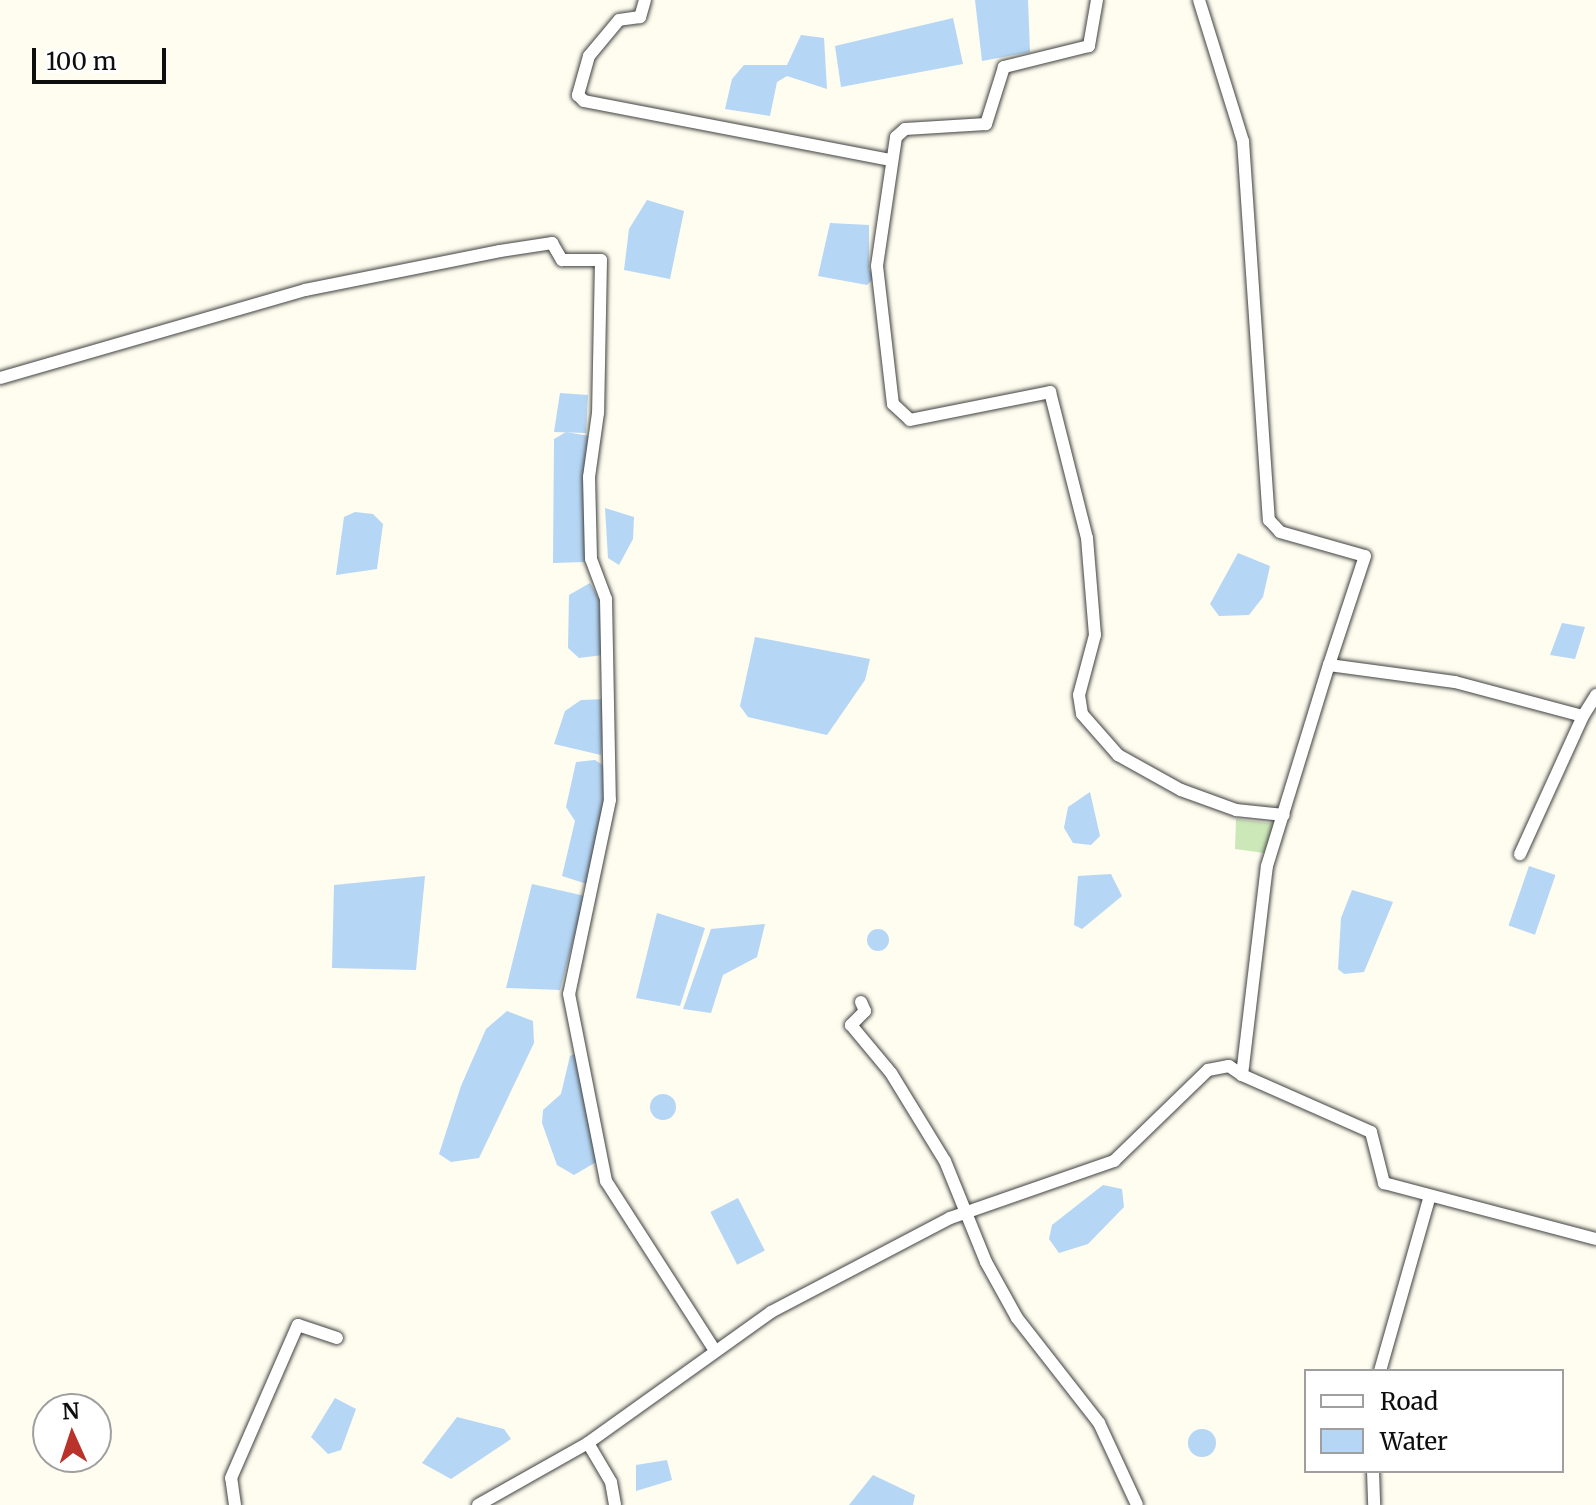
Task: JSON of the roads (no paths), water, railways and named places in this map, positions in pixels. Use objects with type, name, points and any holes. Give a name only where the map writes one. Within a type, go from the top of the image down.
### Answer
[{"type":"street","points":[[645,0],[640,17],[619,20],[589,56],[578,95],[584,101],[890,160]]},
{"type":"street","points":[[1097,0],[1089,46],[1004,67],[986,124],[900,131],[890,160],[877,266],[900,415],[910,420],[1050,392],[1087,538],[1095,635],[1079,695],[1082,714],[1118,755],[1181,790],[1236,810],[1284,815]]},
{"type":"street","points":[[1199,0],[1243,141],[1269,520],[1280,532],[1365,556],[1267,866],[1242,1075]]},
{"type":"street","points":[[0,378],[305,290],[500,251],[552,243],[562,260],[601,260],[590,491],[591,559],[606,599],[610,800],[569,994],[606,1181],[714,1349]]},
{"type":"street","points":[[1329,665],[1469,685],[1583,716]]},
{"type":"street","points":[[1520,854],[1583,716],[1596,695]]},
{"type":"street","points":[[861,1002],[865,1011],[851,1025],[891,1073],[967,1211],[1017,1318],[1099,1423],[1137,1505]]},
{"type":"street","points":[[478,1505],[588,1443],[690,1374],[714,1349],[967,1211],[1114,1161],[1208,1070],[1229,1066],[1242,1075],[1371,1132],[1384,1183],[1429,1199],[1596,1239]]},
{"type":"street","points":[[1381,1369],[1429,1199]]},
{"type":"street","points":[[235,1505],[231,1478],[298,1325],[337,1338]]},
{"type":"street","points":[[588,1443],[611,1482],[615,1505]]},
{"type":"street","points":[[1373,1473],[1374,1505]]},
{"type":"water","points":[[975,0],[1028,0],[1030,52],[982,61]]},
{"type":"water","points":[[953,18],[963,64],[841,87],[835,46]]},
{"type":"water","points":[[801,35],[824,38],[827,89],[787,76],[777,82],[770,116],[725,109],[732,79],[744,65],[787,65]]},
{"type":"water","points":[[647,200],[684,211],[670,279],[624,270],[629,229]]},
{"type":"water","points":[[830,223],[869,225],[869,270],[876,276],[867,285],[818,276]]},
{"type":"water","points":[[560,393],[588,395],[586,433],[554,432]]},
{"type":"water","points":[[566,432],[589,436],[585,562],[553,563],[554,439]]},
{"type":"water","points":[[605,508],[634,517],[633,539],[619,565],[608,558]]},
{"type":"water","points":[[355,512],[373,514],[383,524],[377,569],[336,575],[344,517]]},
{"type":"water","points":[[1238,553],[1270,566],[1263,597],[1249,615],[1219,616],[1210,604]]},
{"type":"water","points":[[590,583],[599,599],[603,655],[579,658],[568,648],[569,595]]},
{"type":"water","points":[[1562,623],[1585,627],[1575,659],[1550,655]]},
{"type":"water","points":[[755,637],[870,659],[865,680],[827,735],[748,717],[740,706]]},
{"type":"water","points":[[607,699],[601,755],[554,744],[565,711],[581,700]]},
{"type":"water","points":[[595,760],[607,768],[604,809],[587,884],[562,876],[575,821],[566,807],[576,762]]},
{"type":"water","points":[[1090,792],[1100,836],[1091,845],[1073,843],[1064,828],[1068,807]]},
{"type":"water","points":[[1529,866],[1555,875],[1535,935],[1508,926]]},
{"type":"water","points":[[1111,874],[1122,896],[1082,929],[1074,925],[1078,876]]},
{"type":"water","points":[[425,876],[416,970],[332,968],[334,885]]},
{"type":"water","points":[[532,884],[585,896],[560,990],[506,988]]},
{"type":"water","points":[[1352,890],[1393,902],[1364,972],[1344,974],[1338,969],[1341,918]]},
{"type":"water","points":[[657,913],[705,928],[680,1006],[636,998]]},
{"type":"water","points":[[765,924],[757,957],[723,975],[711,1013],[683,1009],[711,929]]},
{"type":"water","points":[[878,929],[886,932],[889,940],[886,948],[878,951],[870,948],[867,940],[870,932]]},
{"type":"water","points":[[507,1011],[533,1021],[534,1043],[479,1158],[451,1162],[439,1154],[461,1086],[486,1029]]},
{"type":"water","points":[[579,1052],[598,1161],[574,1175],[557,1165],[542,1123],[543,1110],[561,1094],[570,1056]]},
{"type":"water","points":[[663,1094],[672,1098],[676,1107],[672,1116],[663,1120],[654,1116],[650,1107],[654,1098]]},
{"type":"water","points":[[1103,1185],[1122,1189],[1124,1207],[1088,1244],[1059,1253],[1049,1239],[1052,1225]]},
{"type":"water","points":[[738,1198],[765,1251],[737,1265],[710,1212]]},
{"type":"water","points":[[335,1398],[356,1409],[341,1450],[328,1454],[311,1437]]},
{"type":"water","points":[[457,1417],[504,1429],[511,1439],[451,1479],[422,1463]]},
{"type":"water","points":[[1202,1429],[1212,1433],[1216,1443],[1212,1453],[1202,1457],[1192,1453],[1188,1443],[1192,1433]]},
{"type":"water","points":[[667,1460],[672,1480],[636,1491],[636,1465]]},
{"type":"water","points":[[873,1475],[915,1495],[913,1505],[849,1505]]}]
